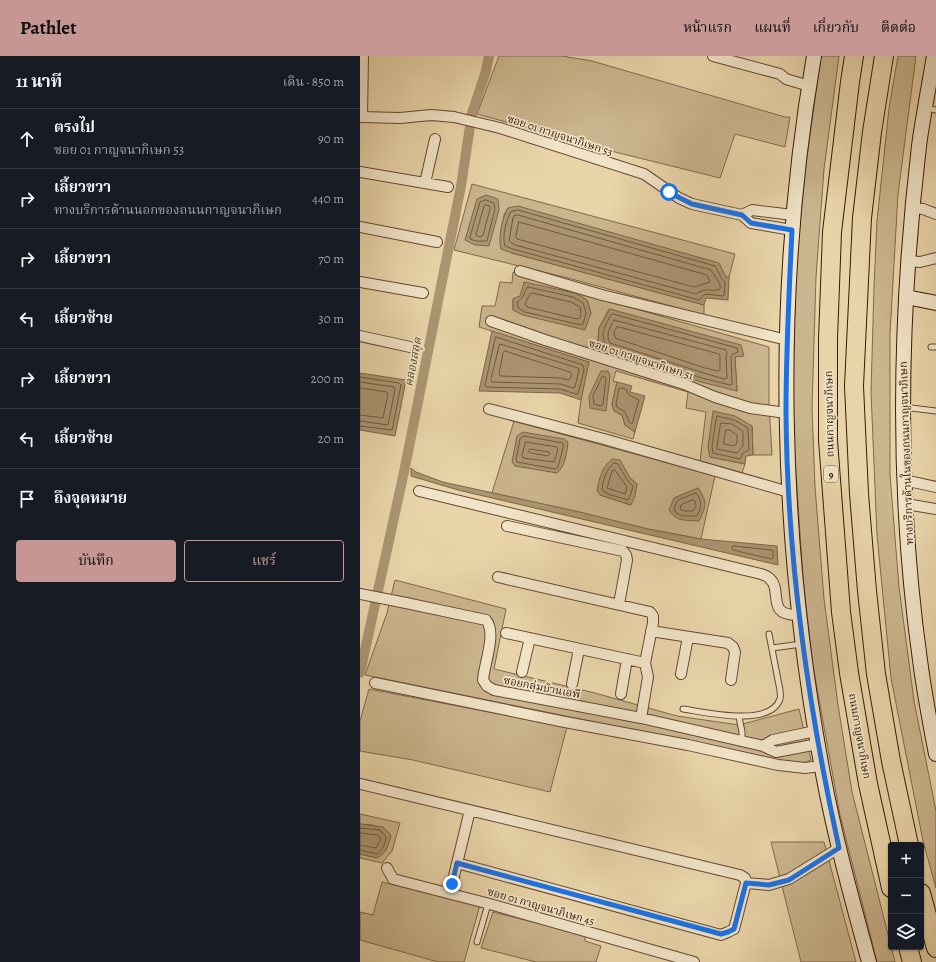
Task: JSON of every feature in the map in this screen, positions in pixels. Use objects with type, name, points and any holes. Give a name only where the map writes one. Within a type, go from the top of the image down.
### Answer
[{"type":"highway","name":"ถนนกาญจนาภิเษก","points":[[854,56],[832,232],[828,340],[828,440],[841,612],[849,673],[868,784],[889,878]]},
{"type":"highway","points":[[884,56],[872,132],[862,218],[854,386],[858,494],[876,674],[891,761],[908,842]]},
{"type":"highway","points":[[924,904],[936,948]]},
{"type":"highway","points":[[909,950],[912,962]]},
{"type":"main road","points":[[814,56],[792,230],[787,340],[786,413],[789,492],[795,578],[816,737],[839,848],[869,962]]},
{"type":"main road","name":"ทางบริการด้านในของถนนกาญจนาภิเษก","points":[[934,56],[931,109],[919,144],[912,208],[906,297],[902,407],[907,539],[920,660],[934,729],[936,754]]},
{"type":"main road","points":[[906,297],[936,303]]},
{"type":"street","points":[[361,117],[363,56]]},
{"type":"street","points":[[713,56],[780,74],[786,79],[809,86]]},
{"type":"street","name":"ซอย 01 กาญจนากิเษก 53","points":[[361,117],[400,118],[431,115],[454,117],[500,128],[644,174],[680,198],[692,204],[742,215],[751,223],[792,230]]},
{"type":"street","points":[[425,183],[435,139]]},
{"type":"street","points":[[360,172],[448,187]]},
{"type":"street","points":[[912,208],[923,208],[936,214]]},
{"type":"street","name":"ซอย 01 กาญจนากิเษก 53","points":[[742,215],[752,210],[793,215]]},
{"type":"street","points":[[360,227],[437,242]]},
{"type":"street","points":[[908,261],[920,262],[936,258]]},
{"type":"street","points":[[520,271],[602,295],[787,340]]},
{"type":"street","points":[[360,282],[423,293]]},
{"type":"street","name":"ซอย 01 กาญจนากิเษก 51","points":[[490,321],[684,384],[715,397],[750,408],[786,413]]},
{"type":"street","points":[[360,336],[410,347]]},
{"type":"street","points":[[489,409],[604,439],[789,492]]},
{"type":"street","points":[[904,480],[936,486]]},
{"type":"street","points":[[419,491],[761,574],[772,581],[779,607],[782,611],[789,615],[800,615]]},
{"type":"street","points":[[906,504],[936,509]]},
{"type":"street","points":[[508,526],[623,551],[627,560],[619,604]]},
{"type":"street","points":[[498,577],[650,612],[652,616],[651,631],[645,663],[648,677],[641,718]]},
{"type":"street","name":"ซอยกลุ่มบ้านเอพี","points":[[360,594],[485,620],[491,633],[483,678],[486,685],[492,689],[641,718],[763,746],[776,752],[816,737]]},
{"type":"street","points":[[651,631],[728,643],[733,647],[735,652],[731,680]]},
{"type":"street","points":[[506,633],[645,663]]},
{"type":"street","points":[[680,674],[688,637]]},
{"type":"street","points":[[522,672],[530,638]]},
{"type":"street","points":[[572,684],[579,649]]},
{"type":"street","points":[[621,694],[627,659]]},
{"type":"street","points":[[376,683],[565,722],[688,745],[778,765],[805,768],[821,766]]},
{"type":"street","points":[[362,784],[740,875],[745,878],[746,883],[734,929],[721,934],[457,863]]},
{"type":"street","points":[[452,884],[470,810]]},
{"type":"street","points":[[746,883],[769,885],[789,880],[839,848]]},
{"type":"street","name":"ซอย 01 กาญจนาภิเษก 45","points":[[387,868],[393,879],[694,962]]},
{"type":"lane","points":[[902,407],[936,411]]},
{"type":"lane","points":[[683,709],[739,717],[754,716],[765,713],[775,707],[780,699],[780,690],[769,634]]},
{"type":"lane","points":[[772,648],[803,644]]},
{"type":"lane","points":[[739,717],[742,741]]},
{"type":"lane","points":[[477,942],[488,904]]},
{"type":"shaded area","points":[[499,56],[562,56],[592,61],[785,117],[790,117],[785,147],[735,134],[720,178],[615,152],[477,114]]},
{"type":"shaded area","points":[[821,56],[839,56],[824,169],[816,277],[812,408],[815,487],[824,599],[838,705],[852,792],[888,934],[888,950],[892,950],[895,962],[877,962],[840,815],[813,666],[803,579],[792,411],[796,263],[806,164]]},
{"type":"shaded area","points":[[898,56],[916,56],[898,194],[890,334],[890,475],[899,587],[914,701],[936,811],[936,888],[923,841],[891,678],[877,535],[871,392],[877,221],[889,108]]},
{"type":"shaded area","points":[[472,184],[735,254],[729,277],[726,278],[508,208],[504,215],[500,242],[512,253],[704,305],[704,315],[568,278],[454,250]]},
{"type":"shaded area","points":[[513,272],[594,297],[769,347],[769,405],[772,455],[753,455],[752,426],[714,411],[708,447],[710,457],[745,464],[742,473],[700,461],[706,412],[686,408],[688,392],[616,371],[613,381],[617,382],[612,404],[614,411],[622,415],[625,425],[635,432],[633,439],[578,423],[588,362],[479,327],[482,306],[495,306],[500,282],[512,283]],"holes":[[[575,293],[587,300],[591,313],[523,315],[513,310],[513,299],[520,296]],[[609,309],[735,357],[737,391],[598,341],[599,328]]]},
{"type":"shaded area","points":[[514,421],[715,476],[701,539],[648,529],[492,493]],"holes":[[[623,466],[630,478],[637,484],[630,505],[600,495]],[[698,488],[703,496],[674,498]]]},
{"type":"shaded area","points":[[395,580],[506,609],[494,669],[595,693],[677,716],[739,725],[799,709],[811,760],[803,763],[783,762],[717,747],[365,675],[387,613]]},
{"type":"shaded area","points":[[369,689],[567,727],[550,792],[413,760],[360,751],[360,721]]},
{"type":"shaded area","points":[[360,814],[400,823],[392,851],[382,863],[360,858],[360,854],[377,858],[373,825],[360,824]]},
{"type":"shaded area","points":[[771,842],[824,842],[856,962],[801,962]]},
{"type":"shaded area","points":[[382,882],[480,905],[464,962],[438,962],[360,940],[360,912],[373,915]]},
{"type":"shaded area","points":[[493,912],[585,935],[585,941],[601,946],[596,962],[536,962],[481,948]]},
{"type":"water","points":[[486,195],[498,199],[499,210],[489,246],[475,245],[465,240],[477,199]]},
{"type":"water","points":[[518,206],[719,263],[726,277],[729,277],[728,300],[706,298],[704,305],[501,249],[500,234],[506,212],[508,208]]},
{"type":"water","points":[[524,282],[575,293],[587,300],[591,313],[585,330],[523,315],[513,310],[513,299],[520,296]]},
{"type":"water","points":[[610,309],[741,345],[744,356],[735,357],[737,391],[701,382],[604,350],[598,341],[599,328]]},
{"type":"water","points":[[492,331],[589,362],[581,400],[560,393],[479,391]]},
{"type":"water","points":[[601,371],[608,371],[610,376],[606,411],[590,408],[589,396]]},
{"type":"water","points":[[360,373],[406,380],[395,436],[360,430]]},
{"type":"water","points":[[617,382],[632,386],[630,392],[645,396],[635,432],[625,425],[622,415],[614,411],[612,404]]},
{"type":"water","points":[[713,411],[735,416],[752,426],[753,455],[746,456],[745,464],[710,457],[708,447]]},
{"type":"water","points":[[523,432],[564,439],[568,442],[564,463],[557,473],[515,466],[512,462],[517,436]]},
{"type":"water","points":[[612,459],[620,460],[630,478],[637,484],[635,496],[631,505],[600,495],[597,490],[602,473]]},
{"type":"water","points":[[411,468],[416,472],[443,482],[580,512],[648,529],[701,539],[777,546],[778,565],[458,490],[411,476]]},
{"type":"water","points":[[698,488],[705,501],[703,512],[699,521],[682,520],[675,517],[669,510],[674,498]]},
{"type":"water","points":[[360,824],[383,827],[391,835],[387,849],[377,858],[360,854]]},
{"type":"waterway","name":"คลองสลุด","points":[[360,673],[404,472],[461,186],[472,113],[486,71],[489,56]]},
{"type":"route","points":[[452,884],[457,863],[721,934],[734,929],[746,883],[769,885],[789,880],[839,848],[815,731],[795,578],[789,492],[786,413],[787,340],[792,230],[751,223],[742,215],[692,204],[669,192]]}]
